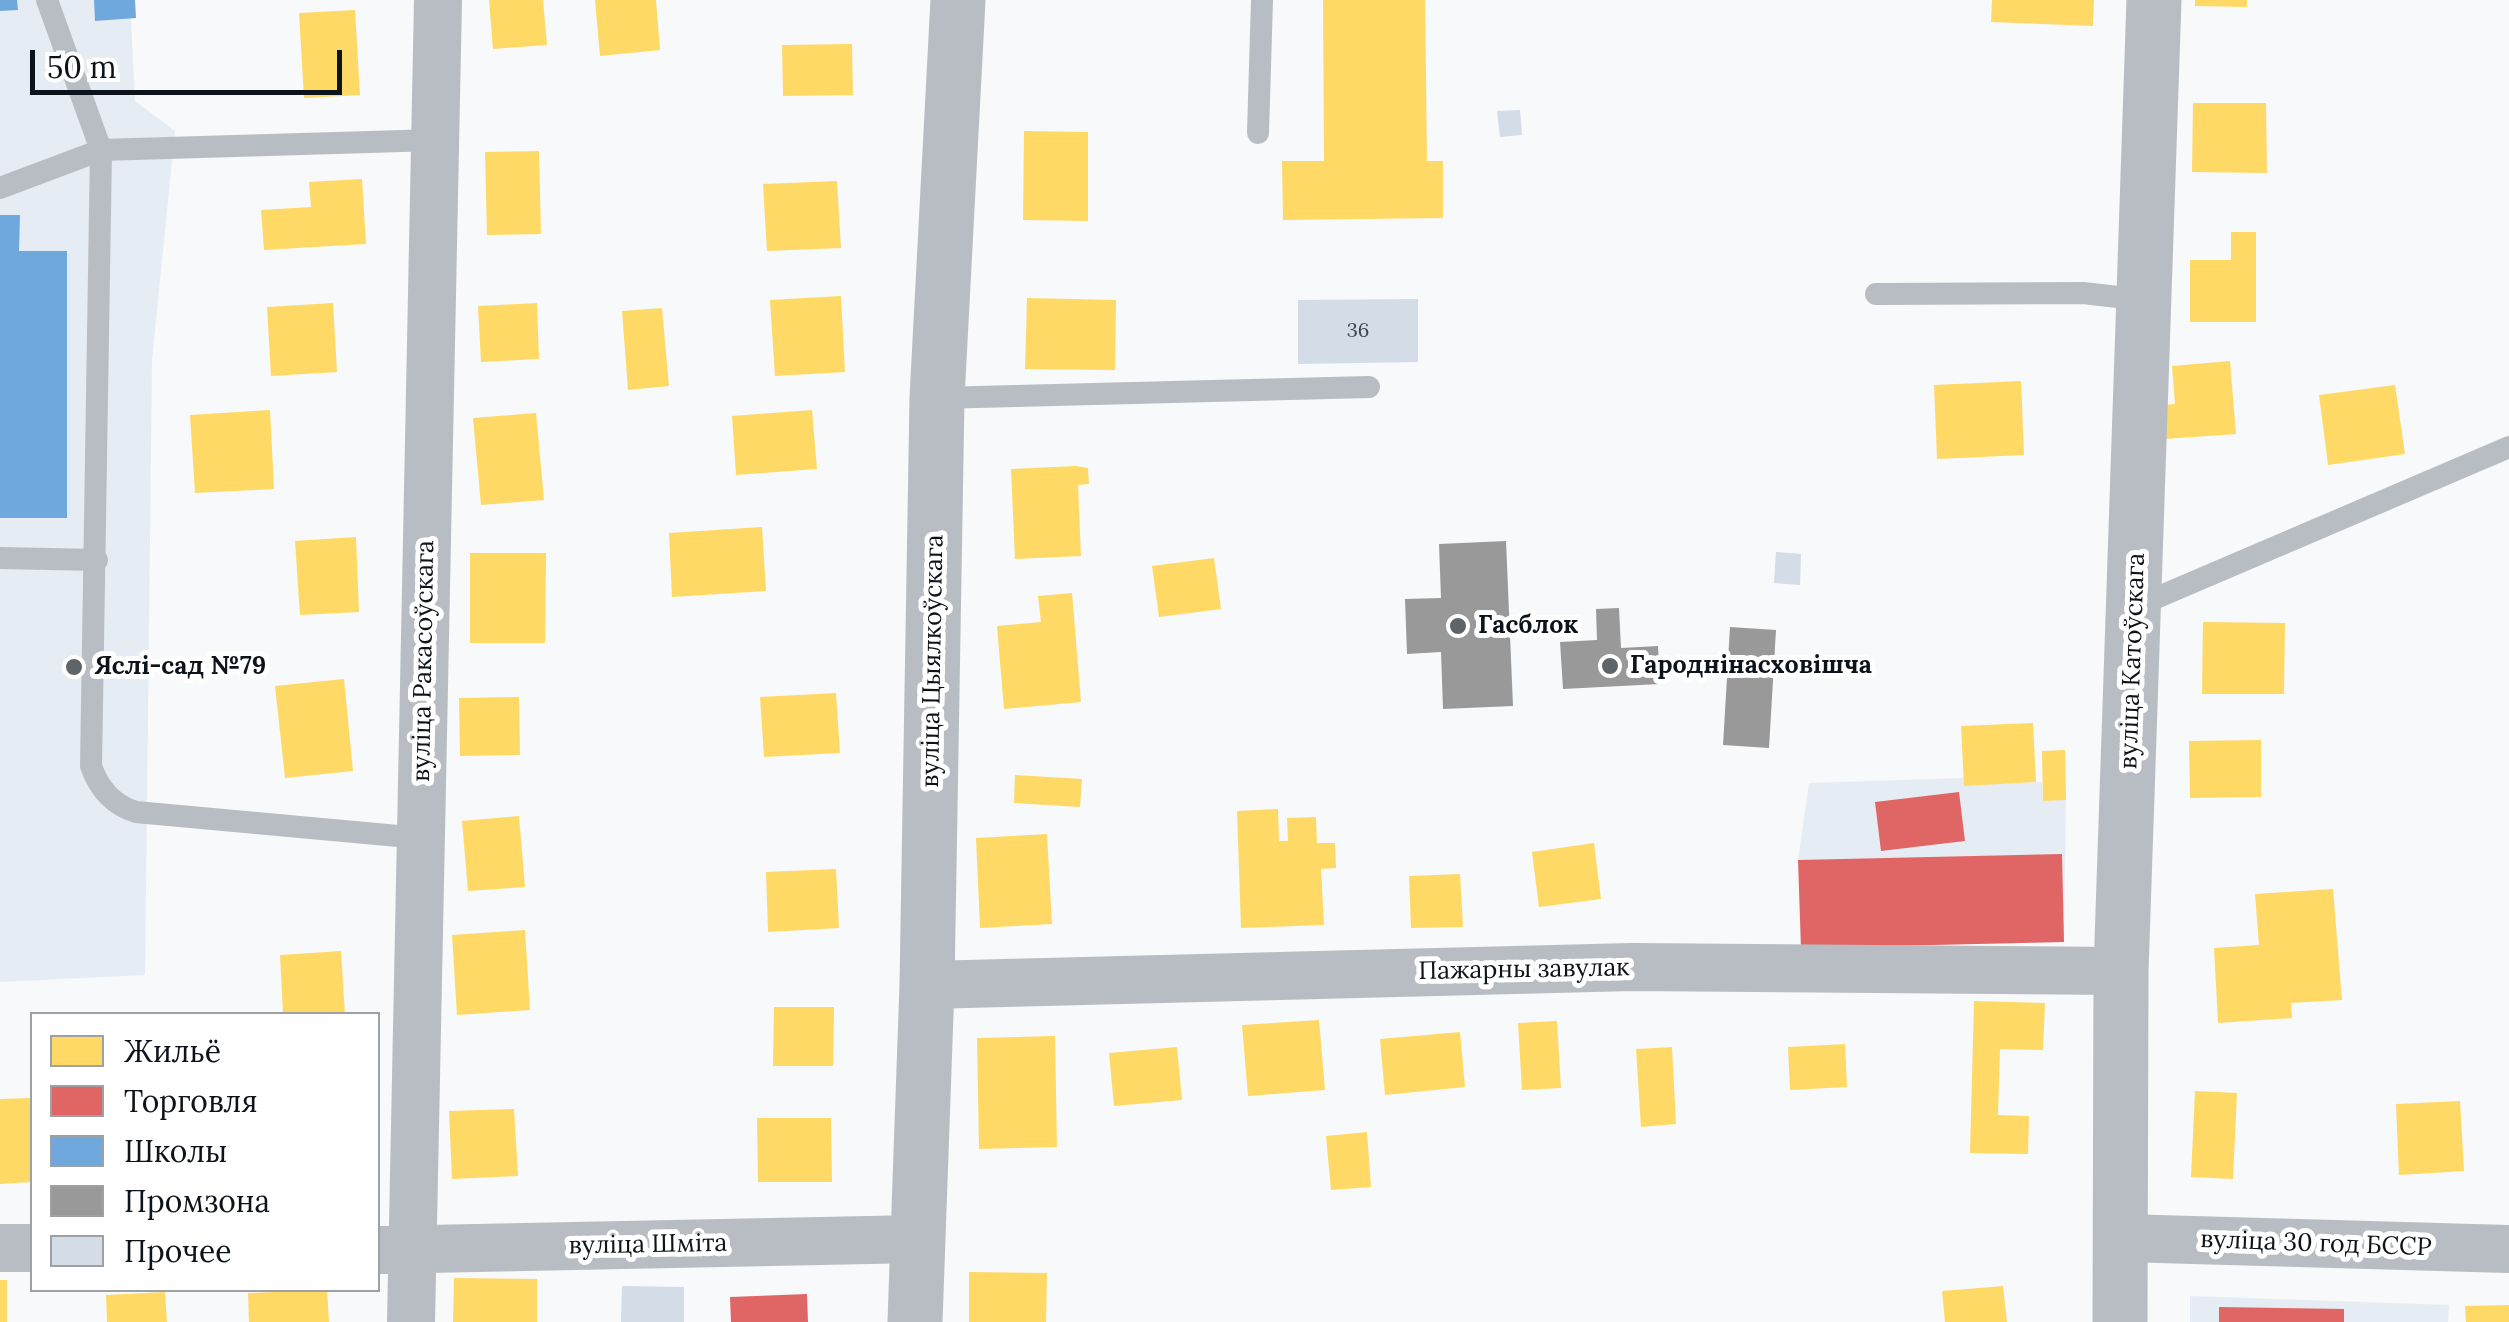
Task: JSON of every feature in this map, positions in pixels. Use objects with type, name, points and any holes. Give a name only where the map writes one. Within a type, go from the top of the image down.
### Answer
[{"type":"street","name":"вуліца Ракасоўскага","points":[[410,1322],[395,1250],[420,838],[438,0]]},
{"type":"street","name":"вуліца Цыялкоўскага","points":[[916,1322],[938,398],[958,0]]},
{"type":"street","name":"вуліца Катоўскага","points":[[2120,1322],[2121,972],[2154,0]]},
{"type":"street","name":"Пажарны завулак","points":[[927,985],[1632,967],[2121,972]]},
{"type":"street","name":"вуліца 30 год БССР","points":[[2122,1238],[2509,1249]]},
{"type":"street","name":"вуліца Шміта","points":[[395,1250],[918,1239]]},
{"type":"street","points":[[0,1248],[30,1248]]},
{"type":"lane","points":[[47,0],[101,150],[91,766],[96,783],[120,807],[420,838]]},
{"type":"lane","points":[[1258,134],[1262,0]]},
{"type":"lane","points":[[0,188],[101,150],[436,140]]},
{"type":"lane","points":[[1876,294],[2084,293],[2144,300]]},
{"type":"lane","points":[[938,398],[1369,388]]},
{"type":"lane","points":[[2135,607],[2509,447]]},
{"type":"lane","points":[[0,558],[97,560]]},
{"type":"shaded area","name":"Яслі-сад №79","points":[[0,0],[130,0],[135,101],[175,131],[152,360],[145,975],[0,982]]},
{"type":"shaded area","points":[[1963,778],[1965,785],[2042,782],[2043,800],[2066,800],[2064,942],[1801,948],[1798,860],[1809,783]]},
{"type":"shaded area","points":[[2190,1296],[2449,1305],[2448,1322],[2190,1322]]},
{"type":"building: Жильё","points":[[489,0],[543,0],[547,45],[493,49]]},
{"type":"building: Жильё","points":[[595,0],[656,0],[660,50],[600,56]]},
{"type":"building: Жильё","points":[[1323,0],[1425,0],[1427,161],[1443,161],[1443,218],[1283,220],[1282,161],[1324,161]]},
{"type":"building: Жильё","points":[[1992,0],[2094,0],[2093,26],[1991,22]]},
{"type":"building: Жильё","points":[[2195,0],[2247,0],[2247,7],[2195,6]]},
{"type":"building: Жильё","points":[[355,10],[360,95],[304,98],[299,13]]},
{"type":"building: Жильё","points":[[852,44],[853,95],[783,96],[782,45]]},
{"type":"building: Жильё","points":[[2193,103],[2266,103],[2267,173],[2192,172]]},
{"type":"building: Жильё","points":[[1024,131],[1088,132],[1088,221],[1023,220]]},
{"type":"building: Жильё","points":[[539,151],[541,234],[487,235],[485,152]]},
{"type":"building: Жильё","points":[[362,179],[366,244],[264,250],[261,210],[311,207],[309,182]]},
{"type":"building: Жильё","points":[[837,181],[841,248],[767,251],[763,184]]},
{"type":"building: Жильё","points":[[2231,232],[2256,232],[2256,322],[2190,322],[2190,260],[2231,260]]},
{"type":"building: Жильё","points":[[841,296],[845,372],[775,376],[770,300]]},
{"type":"building: Жильё","points":[[1027,298],[1116,300],[1115,370],[1025,369]]},
{"type":"building: Жильё","points":[[333,303],[337,372],[271,376],[267,307]]},
{"type":"building: Жильё","points":[[537,303],[539,359],[481,362],[478,306]]},
{"type":"building: Жильё","points":[[662,308],[669,386],[628,390],[622,311]]},
{"type":"building: Жильё","points":[[2230,361],[2236,434],[2164,439],[2162,405],[2175,404],[2172,366]]},
{"type":"building: Жильё","points":[[2021,381],[2024,455],[1937,459],[1934,385]]},
{"type":"building: Жильё","points":[[2395,385],[2405,454],[2328,465],[2319,395]]},
{"type":"building: Жильё","points":[[270,410],[274,489],[195,493],[190,415]]},
{"type":"building: Жильё","points":[[812,410],[817,469],[736,475],[732,416]]},
{"type":"building: Жильё","points":[[536,413],[544,500],[481,505],[473,418]]},
{"type":"building: Жильё","points":[[1088,468],[1089,484],[1078,485],[1081,556],[1015,559],[1011,469]]},
{"type":"building: Жильё","points":[[762,527],[766,591],[672,597],[669,533]]},
{"type":"building: Жильё","points":[[356,537],[359,612],[300,615],[295,541]]},
{"type":"building: Жильё","points":[[470,553],[546,553],[545,643],[470,643]]},
{"type":"building: Жильё","points":[[1214,558],[1221,609],[1159,617],[1152,566]]},
{"type":"building: Жильё","points":[[1072,593],[1081,702],[1004,709],[997,626],[1041,622],[1038,596]]},
{"type":"building: Жильё","points":[[2203,622],[2285,623],[2284,694],[2202,694]]},
{"type":"building: Жильё","points":[[344,679],[353,771],[285,778],[275,686]]},
{"type":"building: Жильё","points":[[836,693],[840,753],[764,757],[760,697]]},
{"type":"building: Жильё","points":[[519,697],[520,755],[460,756],[459,698]]},
{"type":"building: Жильё","points":[[2033,723],[2036,782],[1964,786],[1961,726]]},
{"type":"building: Жильё","points":[[2261,740],[2261,797],[2190,798],[2189,741]]},
{"type":"building: Жильё","points":[[2065,750],[2066,800],[2043,801],[2042,751]]},
{"type":"building: Жильё","points":[[1015,775],[1082,779],[1080,807],[1014,803]]},
{"type":"building: Жильё","points":[[1278,809],[1279,841],[1288,841],[1287,818],[1316,817],[1317,843],[1335,843],[1336,868],[1321,869],[1324,925],[1241,928],[1237,811]]},
{"type":"building: Жильё","points":[[519,816],[525,887],[468,891],[462,821]]},
{"type":"building: Жильё","points":[[1047,834],[1052,924],[980,928],[976,838]]},
{"type":"building: Жильё","points":[[1594,843],[1601,899],[1539,907],[1532,852]]},
{"type":"building: Жильё","points":[[836,869],[839,928],[768,932],[766,872]]},
{"type":"building: Жильё","points":[[1460,874],[1463,927],[1411,928],[1409,876]]},
{"type":"building: Жильё","points":[[2333,889],[2342,1000],[2291,1003],[2292,1018],[2218,1023],[2214,948],[2259,945],[2255,894]]},
{"type":"building: Жильё","points":[[525,930],[530,1010],[457,1015],[452,935]]},
{"type":"building: Жильё","points":[[341,951],[345,1012],[283,1012],[280,955]]},
{"type":"building: Жильё","points":[[1974,1001],[2045,1003],[2043,1050],[2000,1049],[1998,1115],[2029,1116],[2028,1154],[1970,1153]]},
{"type":"building: Жильё","points":[[774,1007],[834,1007],[833,1066],[773,1066]]},
{"type":"building: Жильё","points":[[1319,1020],[1325,1090],[1248,1096],[1242,1025]]},
{"type":"building: Жильё","points":[[1557,1021],[1561,1088],[1522,1090],[1518,1023]]},
{"type":"building: Жильё","points":[[1460,1032],[1465,1087],[1385,1095],[1380,1039]]},
{"type":"building: Жильё","points":[[1055,1036],[1057,1147],[979,1149],[977,1038]]},
{"type":"building: Жильё","points":[[1845,1044],[1847,1087],[1790,1090],[1788,1047]]},
{"type":"building: Жильё","points":[[1177,1047],[1182,1100],[1114,1106],[1109,1053]]},
{"type":"building: Жильё","points":[[1672,1047],[1676,1124],[1641,1127],[1636,1049]]},
{"type":"building: Жильё","points":[[2195,1091],[2237,1093],[2233,1179],[2191,1177]]},
{"type":"building: Жильё","points":[[30,1098],[30,1182],[0,1184],[0,1099]]},
{"type":"building: Жильё","points":[[2460,1101],[2464,1171],[2399,1175],[2396,1104]]},
{"type":"building: Жильё","points":[[514,1109],[518,1176],[452,1179],[449,1111]]},
{"type":"building: Жильё","points":[[757,1118],[831,1118],[832,1182],[758,1182]]},
{"type":"building: Жильё","points":[[1367,1132],[1371,1187],[1331,1190],[1326,1136]]},
{"type":"building: Жильё","points":[[969,1272],[1047,1273],[1046,1322],[969,1322]]},
{"type":"building: Жильё","points":[[454,1278],[537,1279],[537,1322],[453,1322]]},
{"type":"building: Жильё","points":[[0,1280],[7,1280],[7,1322],[0,1322]]},
{"type":"building: Жильё","points":[[2003,1286],[2007,1322],[1945,1322],[1942,1291]]},
{"type":"building: Жильё","points":[[165,1292],[167,1322],[107,1322],[106,1295]]},
{"type":"building: Жильё","points":[[327,1292],[329,1322],[249,1322],[248,1293]]},
{"type":"building: Жильё","points":[[2509,1305],[2509,1322],[2466,1322],[2465,1306]]},
{"type":"building: Торговля","points":[[1959,792],[1965,841],[1881,851],[1875,802]]},
{"type":"building: Торговля","points":[[2062,854],[2064,942],[1801,948],[1798,860]]},
{"type":"building: Торговля","points":[[807,1294],[808,1322],[731,1322],[730,1297]]},
{"type":"building: Торговля","points":[[2219,1307],[2344,1309],[2344,1322],[2219,1322]]},
{"type":"building: Школы","points":[[0,0],[17,0],[18,10],[0,11]]},
{"type":"building: Школы","points":[[94,0],[135,0],[136,18],[95,21]]},
{"type":"building: Школы","points":[[0,215],[20,215],[19,251],[67,251],[67,518],[0,518]]},
{"type":"building: Промзона","name":"Гасблок","points":[[1506,541],[1513,706],[1443,709],[1441,652],[1407,654],[1405,599],[1441,598],[1439,544]]},
{"type":"building: Промзона","name":"Гароднінасховішча","points":[[1619,608],[1621,648],[1658,646],[1660,684],[1563,689],[1560,642],[1597,640],[1596,609]]},
{"type":"building: Промзона","points":[[1730,627],[1776,630],[1769,748],[1723,745]]},
{"type":"building: Прочее","points":[[1520,110],[1522,135],[1500,137],[1497,111]]},
{"type":"building: Прочее","points":[[1418,299],[1418,362],[1298,364],[1298,300]]},
{"type":"building: Прочее","points":[[1776,552],[1801,554],[1800,585],[1774,583]]},
{"type":"building: Прочее","points":[[622,1286],[684,1287],[684,1322],[621,1322]]},
{"type":"place","name":"Гасблок","points":[[1458,626]]},
{"type":"place","name":"Гароднінасховішча","points":[[1610,666]]},
{"type":"place","name":"Яслі-сад №79","points":[[74,667]]}]
